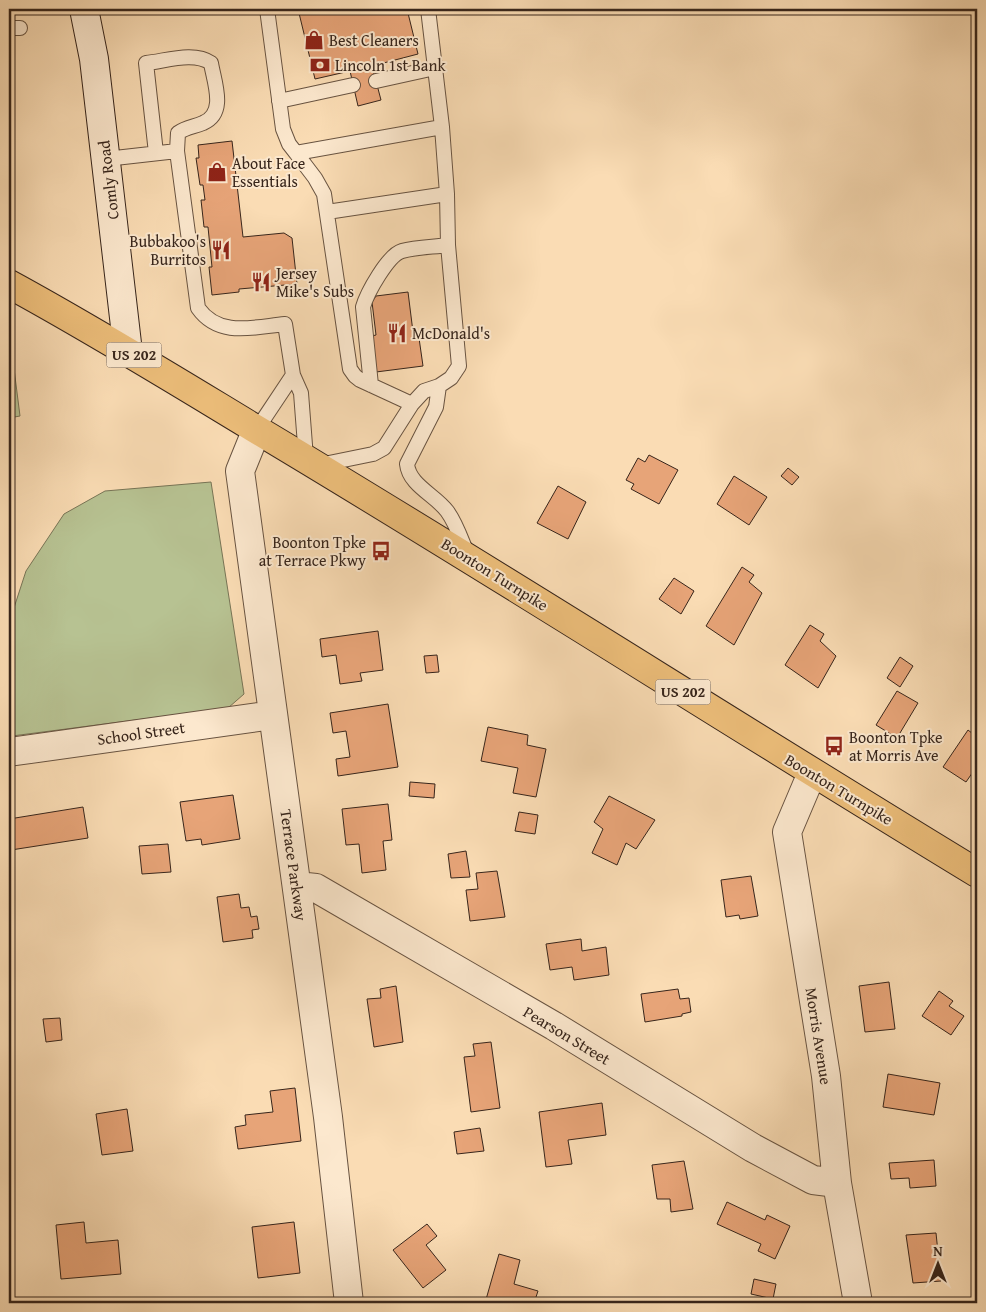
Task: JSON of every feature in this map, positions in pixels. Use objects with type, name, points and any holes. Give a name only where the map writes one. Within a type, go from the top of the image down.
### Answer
[{"type":"main road","name":"Boonton Turnpike","points":[[9,284],[68,315],[312,461],[468,556],[812,773],[977,873]]},
{"type":"street","name":"Comly Road","points":[[84,9],[94,59],[128,352]]},
{"type":"street","name":"Terrace Parkway","points":[[257,429],[240,471],[329,1127],[349,1303]]},
{"type":"street","name":"School Street","points":[[9,752],[273,715]]},
{"type":"street","name":"Morris Avenue","points":[[812,773],[787,832],[826,1076],[837,1184],[858,1303]]},
{"type":"street","name":"Pearson Street","points":[[297,886],[316,888],[554,1026],[753,1148],[813,1180],[837,1184]]},
{"type":"lane","points":[[266,9],[283,129],[288,144],[315,178],[324,194],[350,369],[354,376],[412,404]]},
{"type":"lane","points":[[156,153],[146,63],[204,58],[212,63],[218,105],[215,115],[208,121],[185,127],[178,133],[177,151],[198,308],[204,317],[213,323],[225,327],[238,329],[285,324],[293,375],[301,393],[312,461],[373,454],[384,448],[412,404],[424,391],[439,386],[451,378],[460,366],[448,245],[447,194],[442,127],[428,9]]},
{"type":"lane","points":[[376,81],[436,68]]},
{"type":"lane","points":[[280,101],[353,85]]},
{"type":"lane","points":[[296,153],[442,127]]},
{"type":"lane","points":[[106,159],[177,151]]},
{"type":"lane","points":[[327,212],[447,194]]},
{"type":"lane","points":[[371,385],[363,307],[366,297],[393,256],[402,251],[448,245]]},
{"type":"lane","points":[[257,429],[293,375]]},
{"type":"lane","points":[[439,386],[436,406],[407,464],[408,472],[418,485],[447,511],[458,531],[468,556]]},
{"type":"green space","points":[[9,345],[11,345],[20,416],[9,418]]},
{"type":"green space","points":[[211,482],[244,694],[228,708],[12,736],[9,713],[9,623],[26,571],[64,514],[105,491]]},
{"type":"building","points":[[298,9],[407,9],[418,54],[372,66],[381,100],[358,106],[350,71],[315,79]]},
{"type":"building","points":[[232,141],[243,237],[284,233],[292,238],[297,284],[239,289],[239,292],[212,295],[209,267],[212,267],[208,227],[204,227],[201,200],[205,200],[203,185],[200,185],[196,158],[199,158],[198,145]]},
{"type":"building","name":"McDonald's","points":[[408,292],[413,332],[418,331],[423,366],[376,372],[367,337],[376,335],[372,302],[376,296]]},
{"type":"building","points":[[649,455],[678,470],[659,504],[631,489],[634,484],[626,480],[638,458],[645,462]]},
{"type":"building","points":[[788,468],[799,477],[792,485],[781,476]]},
{"type":"building","points":[[734,476],[767,497],[749,525],[717,504]]},
{"type":"building","points":[[558,486],[586,502],[568,539],[537,523]]},
{"type":"building","points":[[742,567],[754,575],[749,582],[762,593],[734,645],[706,626]]},
{"type":"building","points":[[674,578],[694,591],[681,614],[659,599]]},
{"type":"building","points":[[810,625],[824,634],[820,641],[836,656],[818,688],[785,665]]},
{"type":"building","points":[[378,631],[383,670],[360,673],[362,681],[340,684],[336,655],[322,657],[320,639]]},
{"type":"building","points":[[437,655],[439,672],[426,673],[424,656]]},
{"type":"building","points":[[900,657],[913,666],[900,687],[887,678]]},
{"type":"building","points":[[897,691],[918,703],[897,738],[876,725]]},
{"type":"building","points":[[388,704],[398,767],[338,776],[336,759],[350,757],[346,731],[333,733],[330,713]]},
{"type":"building","points":[[488,727],[528,735],[527,745],[546,749],[536,797],[513,793],[518,768],[481,761]]},
{"type":"building","points":[[968,730],[977,737],[977,766],[966,782],[943,767]]},
{"type":"building","points":[[410,782],[435,784],[434,798],[409,796]]},
{"type":"building","points":[[233,795],[240,839],[202,845],[201,839],[186,841],[180,802]]},
{"type":"building","points":[[609,796],[655,820],[636,849],[626,843],[617,865],[592,853],[603,829],[594,822]]},
{"type":"building","points":[[388,804],[392,840],[383,841],[386,870],[362,873],[359,844],[346,845],[342,809]]},
{"type":"building","points":[[83,807],[88,838],[11,850],[9,819]]},
{"type":"building","points":[[519,812],[538,815],[535,834],[515,831]]},
{"type":"building","points":[[168,844],[171,872],[142,874],[139,846]]},
{"type":"building","points":[[466,851],[470,877],[451,878],[448,854]]},
{"type":"building","points":[[497,871],[505,917],[470,921],[466,890],[478,889],[476,873]]},
{"type":"building","points":[[751,876],[758,916],[740,919],[739,915],[726,917],[721,880]]},
{"type":"building","points":[[239,894],[241,908],[249,907],[251,917],[257,916],[259,929],[252,930],[253,938],[223,942],[217,897]]},
{"type":"building","points":[[581,939],[582,951],[606,947],[609,975],[574,980],[572,967],[550,970],[546,944]]},
{"type":"building","points":[[889,982],[895,1029],[865,1032],[859,986]]},
{"type":"building","points":[[396,986],[403,1042],[374,1047],[367,999],[381,998],[380,989]]},
{"type":"building","points":[[678,989],[680,999],[689,998],[691,1012],[682,1014],[682,1016],[645,1022],[641,994]]},
{"type":"building","points":[[939,991],[953,1001],[949,1006],[964,1016],[951,1035],[922,1016]]},
{"type":"building","points":[[60,1018],[62,1040],[46,1042],[43,1019]]},
{"type":"building","points":[[491,1042],[500,1108],[471,1112],[464,1057],[475,1056],[473,1044]]},
{"type":"building","points":[[888,1074],[940,1083],[934,1115],[883,1107]]},
{"type":"building","points":[[295,1088],[301,1141],[238,1149],[235,1127],[246,1125],[245,1115],[273,1112],[270,1091]]},
{"type":"building","points":[[602,1103],[606,1135],[568,1140],[572,1164],[546,1167],[539,1112]]},
{"type":"building","points":[[127,1109],[133,1151],[102,1155],[96,1114]]},
{"type":"building","points":[[480,1128],[484,1151],[457,1154],[454,1132]]},
{"type":"building","points":[[934,1160],[936,1186],[910,1188],[909,1178],[891,1179],[889,1163]]},
{"type":"building","points":[[684,1161],[693,1209],[671,1212],[670,1199],[657,1199],[652,1165]]},
{"type":"building","points":[[727,1202],[765,1220],[767,1215],[790,1226],[775,1259],[758,1251],[761,1244],[717,1224]]},
{"type":"building","points":[[84,1222],[86,1243],[118,1240],[121,1274],[61,1279],[56,1225]]},
{"type":"building","points":[[294,1222],[300,1273],[258,1278],[252,1227]]},
{"type":"building","points":[[427,1224],[437,1236],[426,1245],[446,1270],[423,1288],[393,1250]]},
{"type":"building","points":[[936,1233],[941,1281],[913,1283],[906,1235]]},
{"type":"building","points":[[499,1254],[520,1260],[514,1284],[538,1291],[534,1303],[485,1303]]},
{"type":"building","points":[[754,1279],[776,1284],[773,1299],[751,1294]]},
{"type":"place","name":"Best Cleaners","points":[[314,40]]},
{"type":"place","name":"Lincoln 1st Bank","points":[[320,65]]},
{"type":"place","name":"About Face Essentials","points":[[217,172]]},
{"type":"place","name":"Bubbakoo's Burritos","points":[[221,250]]},
{"type":"place","name":"Jersey Mike's Subs","points":[[261,282]]},
{"type":"place","name":"McDonald's","points":[[397,333]]},
{"type":"place","name":"Boonton Tpke at Terrace Pkwy","points":[[381,551]]},
{"type":"place","name":"Boonton Tpke at Morris Ave","points":[[834,746]]}]
